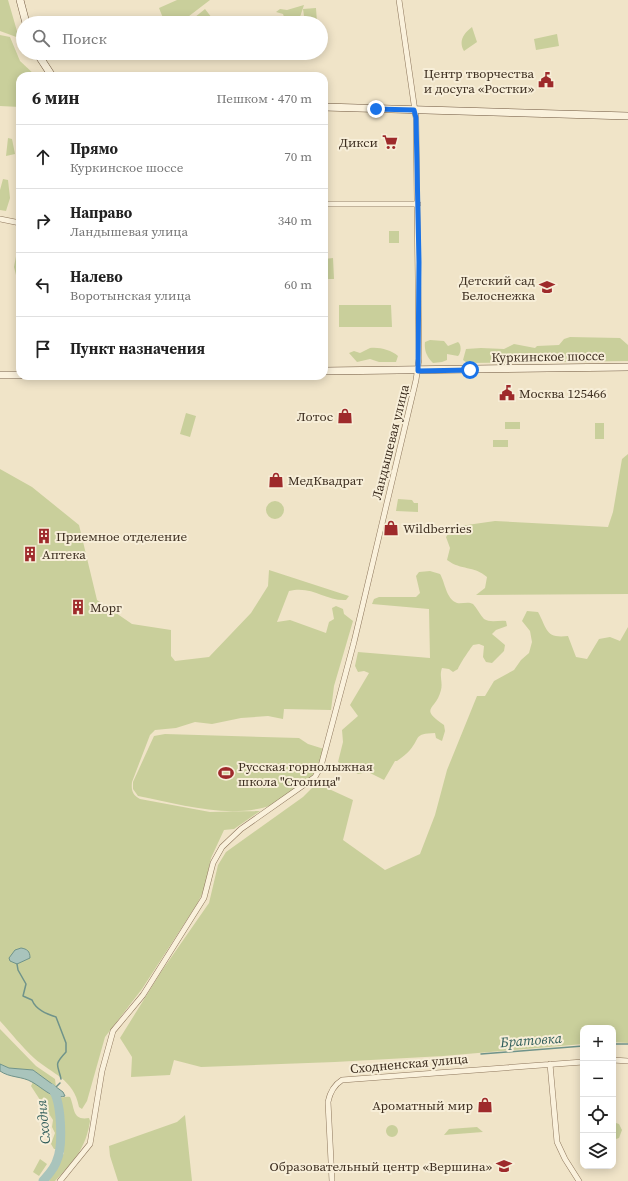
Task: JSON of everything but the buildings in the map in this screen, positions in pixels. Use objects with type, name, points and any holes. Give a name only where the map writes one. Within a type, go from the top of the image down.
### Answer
[{"type":"street","points":[[20,0],[24,16]]},
{"type":"street","name":"Ландышевая улица","points":[[60,1181],[90,1144],[102,1071],[113,1031],[143,995],[204,898],[213,863],[220,851],[230,838],[306,784],[319,772],[364,601],[418,371],[418,204],[414,110],[400,0]]},
{"type":"street","points":[[42,60],[49,72]]},
{"type":"street","points":[[328,107],[628,116]]},
{"type":"street","points":[[328,204],[418,204]]},
{"type":"street","points":[[0,219],[16,223]]},
{"type":"street","name":"Куркинское шоссе","points":[[328,371],[628,367]]},
{"type":"street","points":[[0,375],[16,375]]},
{"type":"street","points":[[616,1060],[628,1061]]},
{"type":"street","name":"Сходненская улица","points":[[332,1181],[328,1102],[329,1094],[342,1080],[350,1078],[580,1062]]},
{"type":"street","points":[[550,1064],[557,1142],[564,1159],[579,1181]]},
{"type":"green space","points":[[0,0],[8,0],[16,28],[16,37],[0,31]]},
{"type":"green space","points":[[177,0],[210,0],[189,16],[162,16],[159,8]]},
{"type":"green space","points":[[304,5],[300,16],[284,16],[283,14],[276,12],[280,9],[287,10]]},
{"type":"green space","points":[[316,8],[317,16],[304,16],[303,9]]},
{"type":"green space","points":[[205,9],[210,16],[196,16]]},
{"type":"green space","points":[[472,27],[477,42],[464,51],[462,47],[463,38]]},
{"type":"green space","points":[[557,34],[559,46],[536,50],[534,39]]},
{"type":"green space","points":[[0,35],[10,37],[16,51],[16,60],[20,60],[32,72],[16,72],[16,107],[0,106]]},
{"type":"green space","points":[[8,138],[12,139],[15,154],[6,156]]},
{"type":"green space","points":[[3,179],[8,180],[10,198],[6,211],[0,210],[0,190]]},
{"type":"green space","points":[[389,231],[399,231],[399,243],[389,243]]},
{"type":"green space","points":[[16,256],[16,275],[14,267]]},
{"type":"green space","points":[[333,258],[334,279],[328,279],[328,259]]},
{"type":"green space","points":[[339,305],[391,305],[392,327],[339,327]]},
{"type":"green space","points":[[570,337],[620,338],[628,345],[628,361],[467,363],[463,360],[466,349],[504,349],[514,344],[535,348],[537,346],[559,345],[564,339]]},
{"type":"green space","points":[[430,340],[444,341],[448,346],[458,342],[461,347],[460,353],[458,356],[447,354],[447,360],[433,363],[425,348],[425,342]]},
{"type":"green space","points":[[370,348],[392,352],[398,356],[396,362],[379,362],[370,359],[357,362],[349,353],[354,351],[360,353]]},
{"type":"green space","points":[[186,413],[196,416],[190,437],[180,434]]},
{"type":"green space","points":[[505,422],[520,422],[520,429],[505,429]]},
{"type":"green space","points":[[595,423],[604,423],[604,439],[595,439]]},
{"type":"green space","points":[[493,440],[508,440],[508,447],[493,447]]},
{"type":"green space","points":[[628,454],[628,594],[476,595],[485,588],[487,577],[482,573],[458,566],[447,560],[450,548],[446,537],[453,527],[495,521],[608,527],[613,512],[622,459]]},
{"type":"green space","points":[[0,469],[32,487],[79,525],[97,600],[132,624],[171,630],[171,656],[175,661],[209,657],[251,613],[268,586],[269,570],[349,596],[346,600],[338,600],[312,591],[289,591],[277,622],[290,620],[326,633],[329,622],[334,619],[332,608],[336,606],[343,609],[344,614],[353,621],[334,686],[331,710],[284,709],[283,719],[268,716],[241,718],[212,724],[195,722],[176,728],[155,730],[150,735],[132,782],[133,792],[140,799],[210,812],[260,811],[234,829],[224,830],[211,858],[204,890],[197,904],[142,989],[105,1037],[87,1101],[82,1109],[79,1107],[72,1090],[67,1083],[34,1058],[0,1021]]},
{"type":"green space","points":[[398,499],[412,500],[414,503],[418,503],[418,512],[396,511]]},
{"type":"green space","points":[[275,501],[281,504],[284,510],[281,516],[275,519],[269,516],[266,510],[269,504]]},
{"type":"green space","points":[[430,571],[440,574],[448,594],[453,601],[457,603],[473,604],[486,620],[506,621],[507,626],[496,630],[492,634],[505,645],[504,651],[492,663],[486,662],[483,657],[484,646],[479,644],[473,645],[458,669],[453,672],[449,669],[442,668],[441,690],[439,697],[430,712],[444,725],[445,731],[442,741],[436,738],[435,733],[420,735],[409,751],[395,761],[384,780],[368,772],[358,774],[338,762],[343,742],[342,730],[358,716],[350,705],[369,673],[364,671],[358,672],[355,666],[358,652],[430,658],[429,609],[372,604],[374,599],[379,597],[416,597],[420,593],[416,576],[419,572]]},
{"type":"green space","points":[[527,611],[538,612],[545,627],[551,634],[555,636],[568,636],[576,657],[587,659],[599,639],[610,637],[620,641],[628,627],[628,1043],[616,1042],[616,1025],[580,1025],[580,1044],[443,1056],[335,1062],[201,1067],[174,1060],[170,1075],[131,1077],[132,1057],[120,1038],[161,972],[209,903],[218,865],[226,852],[303,797],[322,778],[329,789],[353,800],[343,840],[385,870],[420,854],[435,815],[447,770],[477,696],[485,696],[494,681],[514,670],[521,660],[529,653],[532,642],[530,631],[522,621]]},
{"type":"green space","name":"Русская горнолыжная школа \"Столица\"","points":[[165,734],[299,738],[308,744],[324,749],[317,770],[312,776],[282,800],[272,805],[256,809],[222,811],[138,796],[133,789],[133,782],[154,736]]},
{"type":"green space","points":[[0,1029],[36,1066],[55,1079],[56,1087],[33,1070],[9,1068],[0,1064]]},
{"type":"green space","points":[[33,1082],[57,1098],[70,1097],[77,1116],[80,1118],[89,1118],[90,1121],[86,1139],[78,1154],[55,1181],[49,1181],[64,1153],[60,1149],[54,1149],[51,1144],[55,1133],[52,1127],[53,1120],[31,1086]]},
{"type":"green space","points":[[185,1115],[192,1181],[118,1181],[110,1156],[109,1146],[177,1122]]},
{"type":"green space","points":[[616,1123],[619,1124],[622,1130],[619,1138],[616,1139]]},
{"type":"green space","points":[[392,1125],[396,1127],[398,1131],[396,1135],[392,1137],[388,1135],[386,1131],[388,1127]]},
{"type":"green space","points":[[477,1127],[483,1132],[444,1135],[449,1129]]},
{"type":"green space","points":[[40,1159],[47,1164],[39,1176],[33,1172]]},
{"type":"water","points":[[21,948],[28,951],[30,958],[17,964],[10,961],[9,958],[15,950]]},
{"type":"water","points":[[0,1064],[9,1068],[33,1070],[63,1092],[65,1096],[61,1097],[52,1095],[28,1080],[8,1075],[0,1071]]},
{"type":"waterway","points":[[17,964],[18,970],[26,984],[23,996],[32,1000],[42,1011],[56,1017],[66,1043],[66,1052],[58,1063],[61,1079]]},
{"type":"waterway","name":"Братовка","points":[[616,1044],[628,1044]]},
{"type":"waterway","name":"Братовка","points":[[481,1054],[580,1046]]},
{"type":"waterway","points":[[56,1087],[60,1083]]},
{"type":"waterway","name":"Сходня","points":[[43,1181],[56,1163],[59,1153],[61,1134],[59,1111],[55,1093],[51,1088]]},
{"type":"place","name":"Центр творчества и досуга «Ростки»","points":[[546,80]]},
{"type":"place","name":"Дикси","points":[[390,142]]},
{"type":"place","name":"Детский сад Белоснежка","points":[[547,287]]},
{"type":"place","name":"Москва 125466","points":[[507,393]]},
{"type":"place","name":"Лотос","points":[[345,416]]},
{"type":"place","name":"МедКвадрат","points":[[276,480]]},
{"type":"place","name":"Wildberries","points":[[391,528]]},
{"type":"place","name":"Приемное отделение","points":[[44,536]]},
{"type":"place","name":"Аптека","points":[[30,554]]},
{"type":"place","name":"Морг","points":[[78,607]]},
{"type":"place","name":"Русская горнолыжная школа \"Столица\"","points":[[226,773]]},
{"type":"place","name":"Ароматный мир","points":[[485,1105]]},
{"type":"place","name":"Образовательный центр «Вершина»","points":[[504,1166]]},
{"type":"route","points":[[376,109],[414,110],[416,118],[419,262],[418,371],[470,370]]}]
